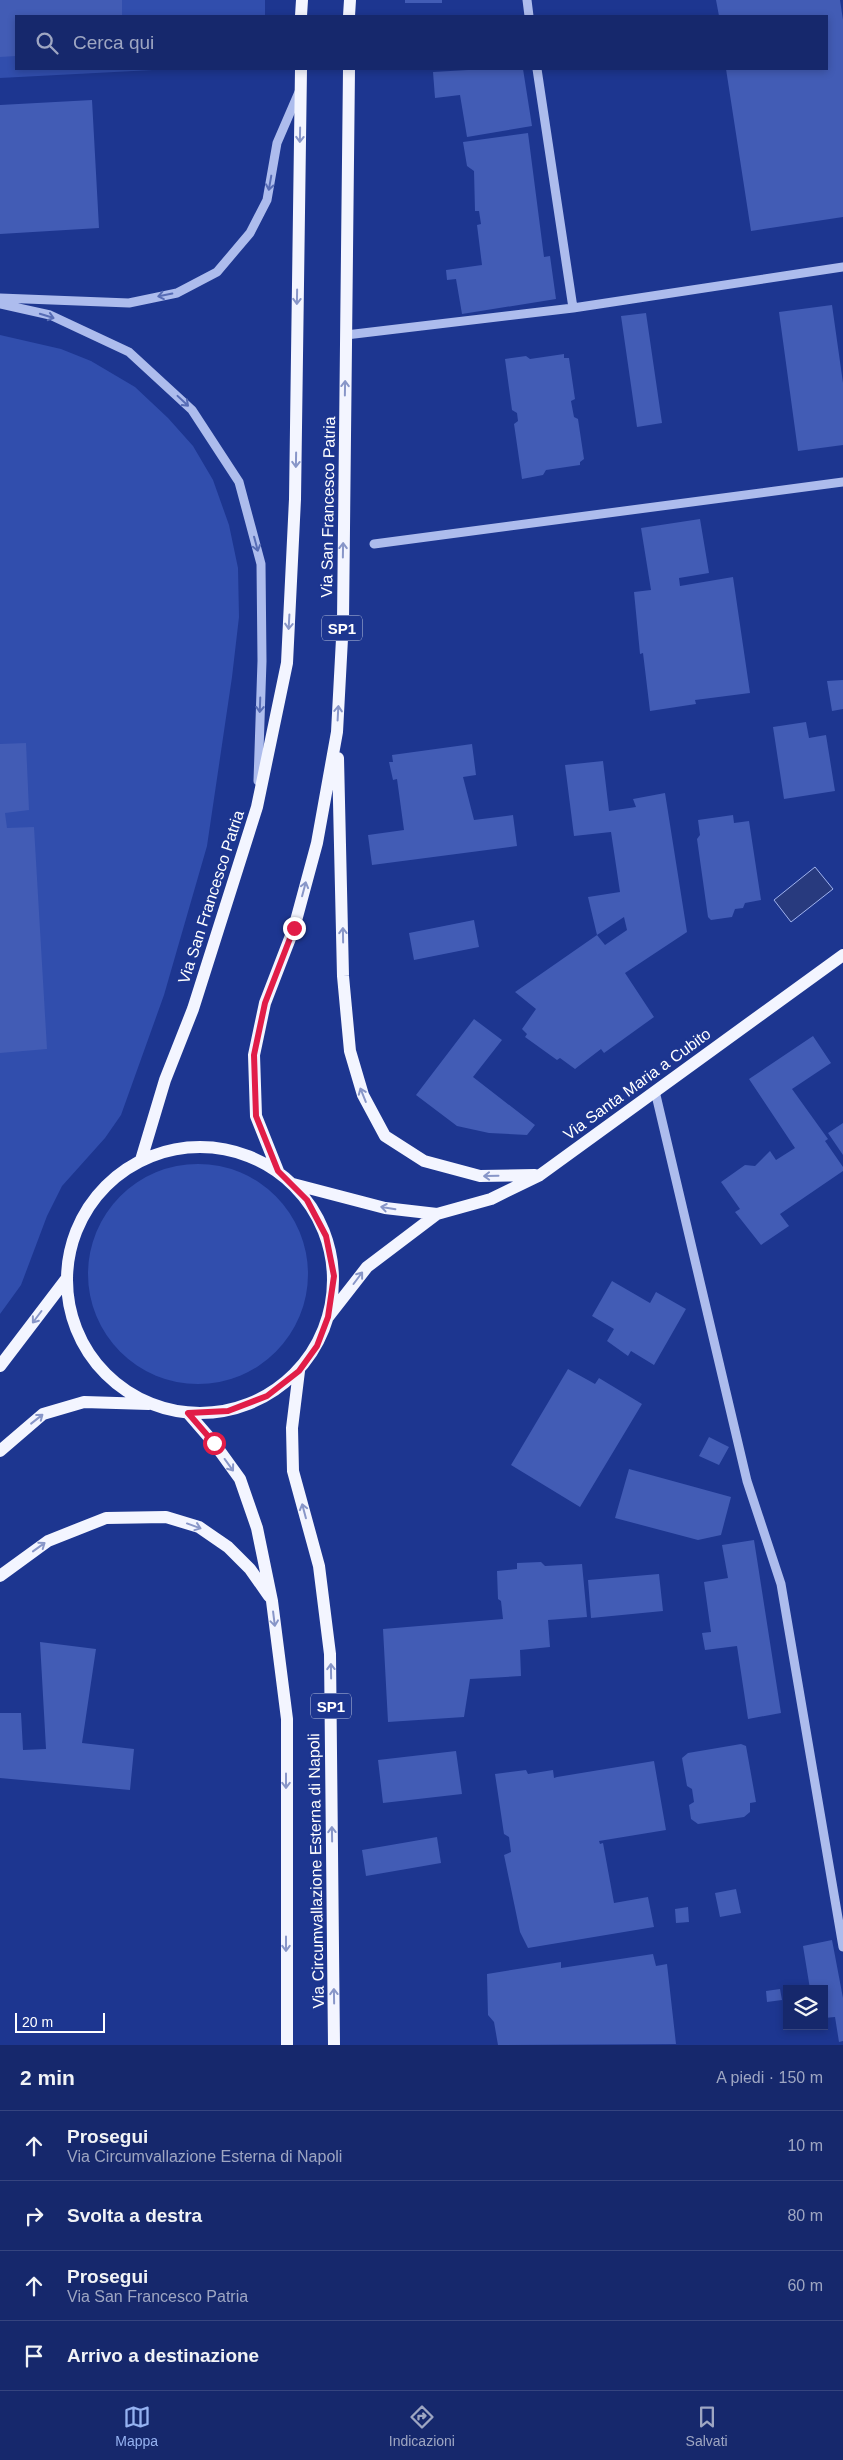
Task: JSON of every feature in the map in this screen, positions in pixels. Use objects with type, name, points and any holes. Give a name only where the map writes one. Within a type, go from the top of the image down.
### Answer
[{"type":"main road","points":[[301,15],[302,0]]},
{"type":"main road","points":[[349,15],[350,0]]},
{"type":"main road","name":"Via San Francesco Patria","points":[[141,1160],[165,1080],[193,1009],[257,807],[287,663],[295,499],[301,70]]},
{"type":"main road","name":"Via San Francesco Patria","points":[[278,1171],[256,1116],[254,1055],[265,1003],[294,928],[317,843],[337,732],[343,620],[349,70]]},
{"type":"main road","points":[[337,732],[343,976],[350,1050],[363,1095],[385,1136],[424,1161],[480,1176],[540,1175]]},
{"type":"main road","name":"Via Santa Maria a Cubito","points":[[328,1317],[367,1267],[437,1214],[491,1199],[540,1175],[843,955]]},
{"type":"main road","points":[[0,1451],[43,1414],[84,1402],[150,1404],[188,1413],[228,1411],[267,1396],[299,1371],[317,1346],[328,1317],[334,1276],[326,1236],[307,1200],[278,1171],[246,1154],[211,1146],[176,1148],[141,1160],[111,1180],[87,1209],[72,1242],[67,1278],[72,1318],[89,1354],[116,1383],[150,1404]]},
{"type":"main road","name":"Via Santa Maria a Cubito","points":[[291,1184],[385,1208],[437,1214]]},
{"type":"main road","points":[[0,1366],[67,1278]]},
{"type":"main road","name":"Via Circumvallazione Esterna di Napoli","points":[[299,1371],[292,1428],[294,1471],[319,1566],[330,1654],[334,2045]]},
{"type":"main road","name":"Via Circumvallazione Esterna di Napoli","points":[[188,1413],[240,1479],[257,1528],[272,1601],[287,1719],[287,2045]]},
{"type":"main road","points":[[0,1576],[48,1541],[106,1518],[166,1517],[200,1527],[228,1546],[250,1569],[272,1601]]},
{"type":"street","points":[[527,0],[529,15]]},
{"type":"street","points":[[537,70],[573,308]]},
{"type":"street","points":[[0,298],[129,302],[178,293],[217,272],[250,233],[267,200],[277,143],[301,87]]},
{"type":"street","points":[[346,335],[573,308],[843,268]]},
{"type":"street","points":[[0,304],[50,315],[129,352],[192,410],[239,482],[261,564],[262,661],[257,807]]},
{"type":"street","points":[[374,544],[843,482]]},
{"type":"street","points":[[655,1091],[746,1481],[781,1584],[843,1947]]},
{"type":"shaded area","points":[[0,0],[265,0],[265,15],[15,15],[15,70],[153,70],[0,78]]},
{"type":"shaded area","points":[[0,335],[61,349],[91,361],[135,387],[168,418],[193,446],[213,480],[229,525],[238,568],[239,617],[207,846],[164,995],[121,1115],[105,1138],[62,1186],[47,1216],[21,1285],[0,1314]]},
{"type":"shaded area","points":[[815,867],[833,889],[791,922],[774,900]]},
{"type":"shaded area","points":[[198,1164],[230,1169],[250,1177],[267,1189],[283,1205],[295,1222],[303,1242],[308,1274],[303,1306],[295,1326],[283,1343],[267,1359],[250,1371],[230,1379],[198,1384],[166,1379],[146,1371],[129,1359],[113,1343],[101,1326],[93,1306],[88,1274],[93,1242],[101,1222],[113,1205],[129,1189],[146,1177],[166,1169]]},
{"type":"building","points":[[0,0],[122,0],[122,15],[15,15],[15,56],[0,57]]},
{"type":"building","points":[[405,0],[442,0],[442,3],[405,3]]},
{"type":"building","points":[[716,0],[840,0],[843,20],[843,217],[751,231],[726,70],[828,70],[828,15],[719,15]]},
{"type":"building","points":[[523,70],[532,126],[467,137],[460,95],[435,98],[433,72]]},
{"type":"building","points":[[92,100],[99,228],[0,234],[0,105]]},
{"type":"building","points":[[528,133],[544,257],[550,256],[556,299],[462,314],[456,279],[447,280],[446,270],[482,265],[477,225],[481,224],[479,211],[475,211],[474,171],[467,166],[463,142]]},
{"type":"building","points":[[832,305],[843,383],[843,445],[798,451],[779,312]]},
{"type":"building","points":[[646,313],[662,423],[637,427],[621,316]]},
{"type":"building","points":[[564,354],[564,358],[569,358],[575,399],[571,401],[574,417],[578,419],[584,459],[580,462],[580,465],[546,470],[543,475],[522,479],[514,424],[518,421],[517,413],[512,410],[505,359],[526,356],[530,359]]},
{"type":"building","points":[[700,519],[709,573],[679,578],[680,586],[733,577],[750,693],[695,700],[696,704],[650,711],[643,653],[640,654],[634,592],[651,590],[641,528]]},
{"type":"building","points":[[843,680],[843,709],[832,711],[827,681]]},
{"type":"building","points":[[806,722],[809,738],[826,735],[835,791],[784,799],[773,727]]},
{"type":"building","points":[[26,743],[29,810],[5,813],[7,828],[34,827],[47,1049],[0,1053],[0,744]]},
{"type":"building","points":[[472,744],[476,775],[463,777],[474,820],[513,815],[517,846],[372,865],[368,835],[404,830],[397,779],[393,780],[389,762],[393,762],[392,755]]},
{"type":"building","points":[[603,761],[609,811],[636,807],[633,799],[665,793],[687,932],[625,973],[654,1017],[604,1053],[601,1049],[575,1069],[560,1058],[557,1060],[525,1037],[527,1034],[522,1029],[536,1009],[515,992],[597,935],[588,897],[620,892],[611,832],[574,836],[565,765]],"holes":[[[624,917],[627,930],[605,945],[597,935]]]},
{"type":"building","points":[[733,815],[734,823],[749,821],[761,900],[745,903],[743,908],[735,909],[732,917],[711,920],[708,917],[697,839],[700,835],[698,820]]},
{"type":"building","points":[[474,920],[479,947],[414,960],[409,933]]},
{"type":"building","points":[[474,1019],[502,1040],[473,1077],[535,1125],[527,1135],[489,1133],[457,1126],[416,1095]]},
{"type":"building","points":[[813,1036],[831,1063],[792,1089],[828,1139],[825,1141],[843,1167],[843,1171],[780,1214],[789,1226],[761,1245],[735,1212],[740,1209],[721,1182],[745,1165],[755,1166],[770,1151],[776,1160],[795,1148],[749,1079]]},
{"type":"building","points":[[843,1123],[843,1155],[828,1133]]},
{"type":"building","points":[[612,1281],[650,1303],[656,1292],[686,1309],[654,1365],[631,1351],[628,1356],[607,1341],[614,1329],[592,1316]]},
{"type":"building","points":[[568,1369],[595,1384],[599,1378],[642,1404],[580,1507],[511,1465]]},
{"type":"building","points":[[709,1437],[729,1447],[719,1465],[699,1456]]},
{"type":"building","points":[[629,1469],[731,1497],[721,1535],[698,1540],[615,1518]]},
{"type":"building","points":[[754,1540],[781,1713],[748,1719],[737,1646],[705,1650],[702,1633],[711,1632],[704,1582],[728,1578],[722,1545]]},
{"type":"building","points":[[541,1562],[545,1566],[582,1564],[587,1617],[548,1620],[550,1647],[520,1650],[521,1676],[470,1679],[464,1717],[388,1722],[383,1629],[503,1619],[501,1601],[498,1599],[497,1571],[517,1569],[517,1563]]},
{"type":"building","points":[[659,1574],[663,1611],[591,1618],[588,1580]]},
{"type":"building","points":[[40,1642],[96,1649],[82,1743],[134,1749],[130,1790],[0,1778],[0,1713],[21,1713],[23,1750],[46,1749]]},
{"type":"building","points":[[741,1744],[746,1746],[756,1802],[750,1803],[750,1812],[744,1817],[698,1824],[691,1819],[689,1805],[694,1802],[692,1789],[687,1786],[682,1758],[688,1753]]},
{"type":"building","points":[[456,1751],[462,1794],[383,1803],[378,1760]]},
{"type":"building","points":[[654,1761],[666,1830],[599,1841],[600,1844],[603,1843],[614,1903],[648,1897],[654,1927],[528,1948],[520,1932],[504,1855],[511,1852],[509,1837],[504,1834],[495,1774],[526,1770],[528,1774],[553,1770],[554,1778]]},
{"type":"building","points":[[437,1837],[441,1863],[366,1876],[362,1850]]},
{"type":"building","points":[[736,1889],[741,1913],[720,1917],[715,1893]]},
{"type":"building","points":[[688,1907],[689,1922],[676,1923],[675,1909]]},
{"type":"building","points":[[832,1940],[843,1998],[843,2041],[839,2042],[835,2017],[828,2018],[828,1985],[809,1985],[803,1946]]},
{"type":"building","points":[[653,1954],[656,1966],[667,1964],[676,2044],[498,2045],[494,2022],[488,2015],[487,1974],[561,1962],[561,1968]]},
{"type":"building","points":[[780,1989],[782,2000],[767,2002],[766,1991]]},
{"type":"route","points":[[214,1443],[188,1413],[228,1411],[267,1396],[299,1371],[317,1346],[328,1317],[334,1276],[326,1236],[307,1200],[278,1171],[256,1116],[254,1055],[265,1003],[294,928]]}]
